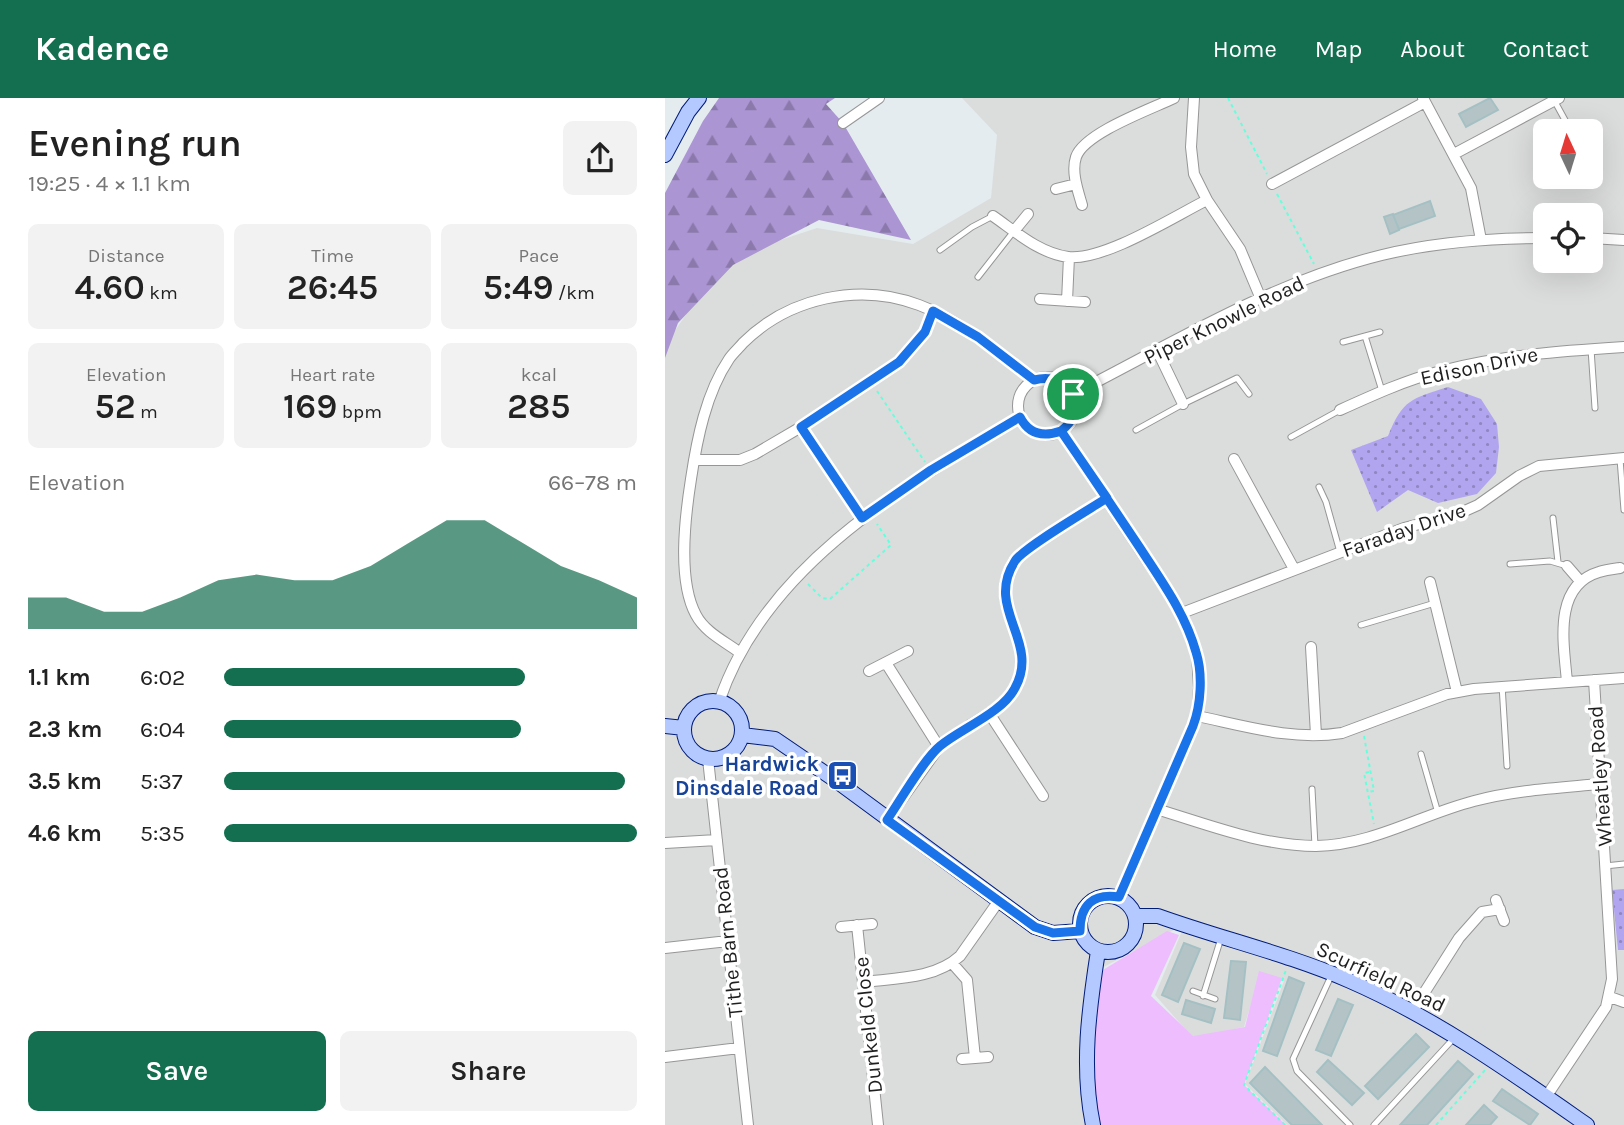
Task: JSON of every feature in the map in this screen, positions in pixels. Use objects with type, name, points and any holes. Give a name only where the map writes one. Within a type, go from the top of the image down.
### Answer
[{"type":"street","points":[[665,155],[688,112],[699,98]]},
{"type":"street","points":[[843,122],[879,98]]},
{"type":"street","points":[[1082,205],[1076,184],[1076,158],[1090,140],[1174,98]]},
{"type":"street","points":[[1194,98],[1191,147],[1195,174],[1206,200],[1240,249],[1261,299]]},
{"type":"street","points":[[1454,154],[1556,99]]},
{"type":"street","points":[[1272,184],[1424,100],[1471,188],[1481,240]]},
{"type":"street","points":[[1056,189],[1076,184]]},
{"type":"street","points":[[993,216],[1030,243],[1069,257],[1106,251],[1206,200]]},
{"type":"street","points":[[1014,231],[1028,214]]},
{"type":"street","name":"Piper Knowle Road","points":[[1073,394],[1239,307],[1319,274],[1382,255],[1441,244],[1533,238]]},
{"type":"street","points":[[1603,238],[1624,240]]},
{"type":"street","points":[[1067,301],[1069,257]]},
{"type":"street","points":[[739,652],[705,628],[695,614],[688,595],[685,569],[687,502],[694,460],[711,394],[730,357],[761,326],[799,306],[844,295],[885,296],[918,304],[933,311],[978,337],[1034,380]]},
{"type":"street","points":[[1040,299],[1085,303]]},
{"type":"street","points":[[694,460],[740,460],[801,427],[899,362],[925,332],[933,311]]},
{"type":"street","name":"Edison Drive","points":[[1340,410],[1382,391],[1439,371],[1543,352],[1624,347]]},
{"type":"street","points":[[1157,350],[1183,404]]},
{"type":"street","points":[[1034,380],[1058,380],[1073,394],[1075,414],[1069,425],[1061,431],[1048,435],[1038,434],[1029,429],[1020,417],[1019,397],[1034,380]]},
{"type":"street","points":[[719,702],[739,652],[771,607],[800,575],[866,515],[931,470],[1020,417]]},
{"type":"street","points":[[1061,431],[1182,613],[1197,654],[1197,716],[1119,897]]},
{"type":"street","name":"Faraday Drive","points":[[1182,613],[1404,528],[1458,514],[1478,505],[1519,476],[1539,466],[1622,458]]},
{"type":"street","points":[[1234,459],[1294,569]]},
{"type":"street","points":[[970,725],[989,713],[1015,689],[1023,663],[1023,650],[1005,605],[1006,585],[1015,560],[1107,498]]},
{"type":"street","points":[[1563,564],[1580,581]]},
{"type":"street","points":[[1567,682],[1563,622],[1567,600],[1580,581],[1597,572],[1620,568]]},
{"type":"street","points":[[1430,582],[1457,692]]},
{"type":"street","points":[[1311,647],[1316,735]]},
{"type":"street","points":[[869,671],[908,651]]},
{"type":"street","points":[[886,663],[939,747],[887,820]]},
{"type":"street","points":[[1197,716],[1286,735],[1342,733],[1457,692],[1501,685],[1624,678]]},
{"type":"street","name":"Wheatley Road","points":[[1546,1097],[1610,997],[1612,979],[1594,680]]},
{"type":"street","points":[[719,702],[729,706],[737,714],[742,735],[736,749],[716,759],[698,755],[690,748],[685,739],[684,728],[692,710],[700,705],[719,702]]},
{"type":"street","points":[[989,713],[1043,796]]},
{"type":"street","points":[[665,726],[684,728]]},
{"type":"street","points":[[742,735],[775,739],[1035,927],[1053,933],[1080,931]]},
{"type":"street","name":"Tithe Barn Road","points":[[708,758],[748,1125]]},
{"type":"street","points":[[1156,809],[1249,837],[1315,846],[1349,843],[1377,836],[1472,801],[1517,791],[1600,784]]},
{"type":"street","points":[[665,843],[717,840]]},
{"type":"street","points":[[1107,895],[1119,897],[1133,910],[1136,931],[1126,947],[1098,951],[1083,939],[1080,931],[1081,916],[1087,905],[1095,899],[1107,895]]},
{"type":"street","points":[[863,982],[940,970],[953,963],[998,902]]},
{"type":"street","points":[[1412,1012],[1459,938],[1482,912],[1498,904],[1504,921]]},
{"type":"street","name":"Scurfield Road","points":[[1135,916],[1158,916],[1332,974],[1412,1012],[1456,1037],[1587,1125]]},
{"type":"street","points":[[841,927],[872,924]]},
{"type":"street","name":"Dunkeld Close","points":[[857,925],[878,1125]]},
{"type":"street","points":[[665,948],[728,941]]},
{"type":"street","points":[[1093,1125],[1087,1030],[1098,951]]},
{"type":"street","points":[[953,963],[967,980],[975,1058]]},
{"type":"street","points":[[1610,997],[1624,1002]]},
{"type":"street","points":[[665,1057],[739,1048]]},
{"type":"street","points":[[963,1059],[988,1057]]},
{"type":"lane","points":[[1556,99],[1565,119]]},
{"type":"lane","points":[[940,250],[993,216]]},
{"type":"lane","points":[[978,277],[1014,231]]},
{"type":"lane","points":[[1343,342],[1380,332]]},
{"type":"lane","points":[[1365,336],[1382,391]]},
{"type":"lane","points":[[1591,349],[1595,408]]},
{"type":"lane","points":[[1136,430],[1237,379],[1249,394]]},
{"type":"lane","points":[[1291,437],[1340,410]]},
{"type":"lane","points":[[1622,458],[1624,510]]},
{"type":"lane","points":[[1319,487],[1340,552]]},
{"type":"lane","points":[[1510,564],[1563,564],[1553,518]]},
{"type":"lane","points":[[1361,625],[1435,603]]},
{"type":"lane","points":[[1501,685],[1507,766]]},
{"type":"lane","points":[[1421,754],[1438,813]]},
{"type":"lane","points":[[1312,789],[1315,846]]},
{"type":"lane","points":[[1605,866],[1624,864]]},
{"type":"lane","points":[[1203,996],[1221,937]]},
{"type":"lane","points":[[1332,974],[1293,1059],[1297,1071],[1350,1125]]},
{"type":"lane","points":[[1193,991],[1216,999]]},
{"type":"lane","points":[[1374,1125],[1456,1037]]},
{"type":"path","points":[[870,382],[931,470]]},
{"type":"path","points":[[800,575],[822,598],[830,599],[891,545],[801,427]]},
{"type":"path","points":[[939,747],[970,725]]},
{"type":"path","points":[[1361,725],[1374,790],[1367,792]]},
{"type":"path","points":[[1370,772],[1364,773],[1377,836]]},
{"type":"path","points":[[1285,1125],[1244,1085],[1290,959]]},
{"type":"path","points":[[1436,1125],[1492,1061]]},
{"type":"shaded area","points":[[962,98],[1624,98],[1624,1125],[1287,1125],[1245,1084],[1284,981],[1260,975],[1244,1027],[1193,1038],[1155,995],[1185,924],[1096,971],[1095,1125],[665,1125],[665,345],[725,258],[817,228],[913,244],[991,198],[997,135]]},
{"type":"shaded area","points":[[1448,387],[1481,399],[1497,424],[1499,447],[1496,473],[1477,494],[1438,503],[1408,490],[1377,512],[1351,450],[1388,436],[1399,414],[1410,402]]},
{"type":"shaded area","points":[[1624,889],[1624,950],[1618,950],[1612,890]]},
{"type":"shaded area","points":[[1167,931],[1179,935],[1151,996],[1193,1036],[1245,1027],[1259,971],[1282,978],[1244,1085],[1286,1125],[1096,1125],[1093,1019],[1098,973]]},
{"type":"green space","points":[[719,98],[835,98],[826,104],[843,123],[911,240],[819,220],[733,265],[678,323],[665,358],[665,193],[703,121]]},
{"type":"building","points":[[1490,98],[1498,110],[1466,127],[1459,114]]},
{"type":"building","points":[[1430,201],[1435,216],[1399,229],[1393,215]]},
{"type":"building","points":[[1393,214],[1399,230],[1390,234],[1384,217]]},
{"type":"building","points":[[1184,943],[1200,949],[1178,1002],[1162,995]]},
{"type":"building","points":[[1231,961],[1246,962],[1240,1020],[1224,1018]]},
{"type":"building","points":[[1289,977],[1304,983],[1277,1056],[1263,1051]]},
{"type":"building","points":[[1338,999],[1353,1005],[1331,1056],[1316,1050]]},
{"type":"building","points":[[1186,1000],[1215,1009],[1211,1023],[1182,1014]]},
{"type":"building","points":[[1416,1034],[1429,1047],[1378,1099],[1365,1086]]},
{"type":"building","points":[[1328,1060],[1364,1093],[1352,1105],[1317,1072]]},
{"type":"building","points":[[1458,1061],[1473,1074],[1427,1125],[1400,1125]]},
{"type":"building","points":[[1265,1067],[1322,1125],[1292,1125],[1250,1083]]},
{"type":"building","points":[[1502,1089],[1538,1114],[1530,1125],[1493,1101]]},
{"type":"building","points":[[1484,1105],[1497,1117],[1490,1125],[1466,1125]]},
{"type":"place","name":"Hardwick Dinsdale Road","points":[[842,776]]},
{"type":"route","points":[[1073,394],[1058,380],[1034,380],[978,337],[933,311],[925,332],[899,362],[801,427],[862,518],[931,470],[1020,417],[1029,429],[1038,434],[1048,435],[1061,431],[1107,498],[1015,560],[1006,585],[1005,605],[1023,650],[1023,663],[1015,689],[1006,700],[934,752],[887,820],[998,902],[1035,927],[1053,933],[1080,931],[1081,916],[1087,905],[1107,895],[1119,897],[1197,716],[1199,688],[1197,654],[1182,613],[1107,498],[1061,431],[1069,425],[1075,414],[1073,394]]}]
